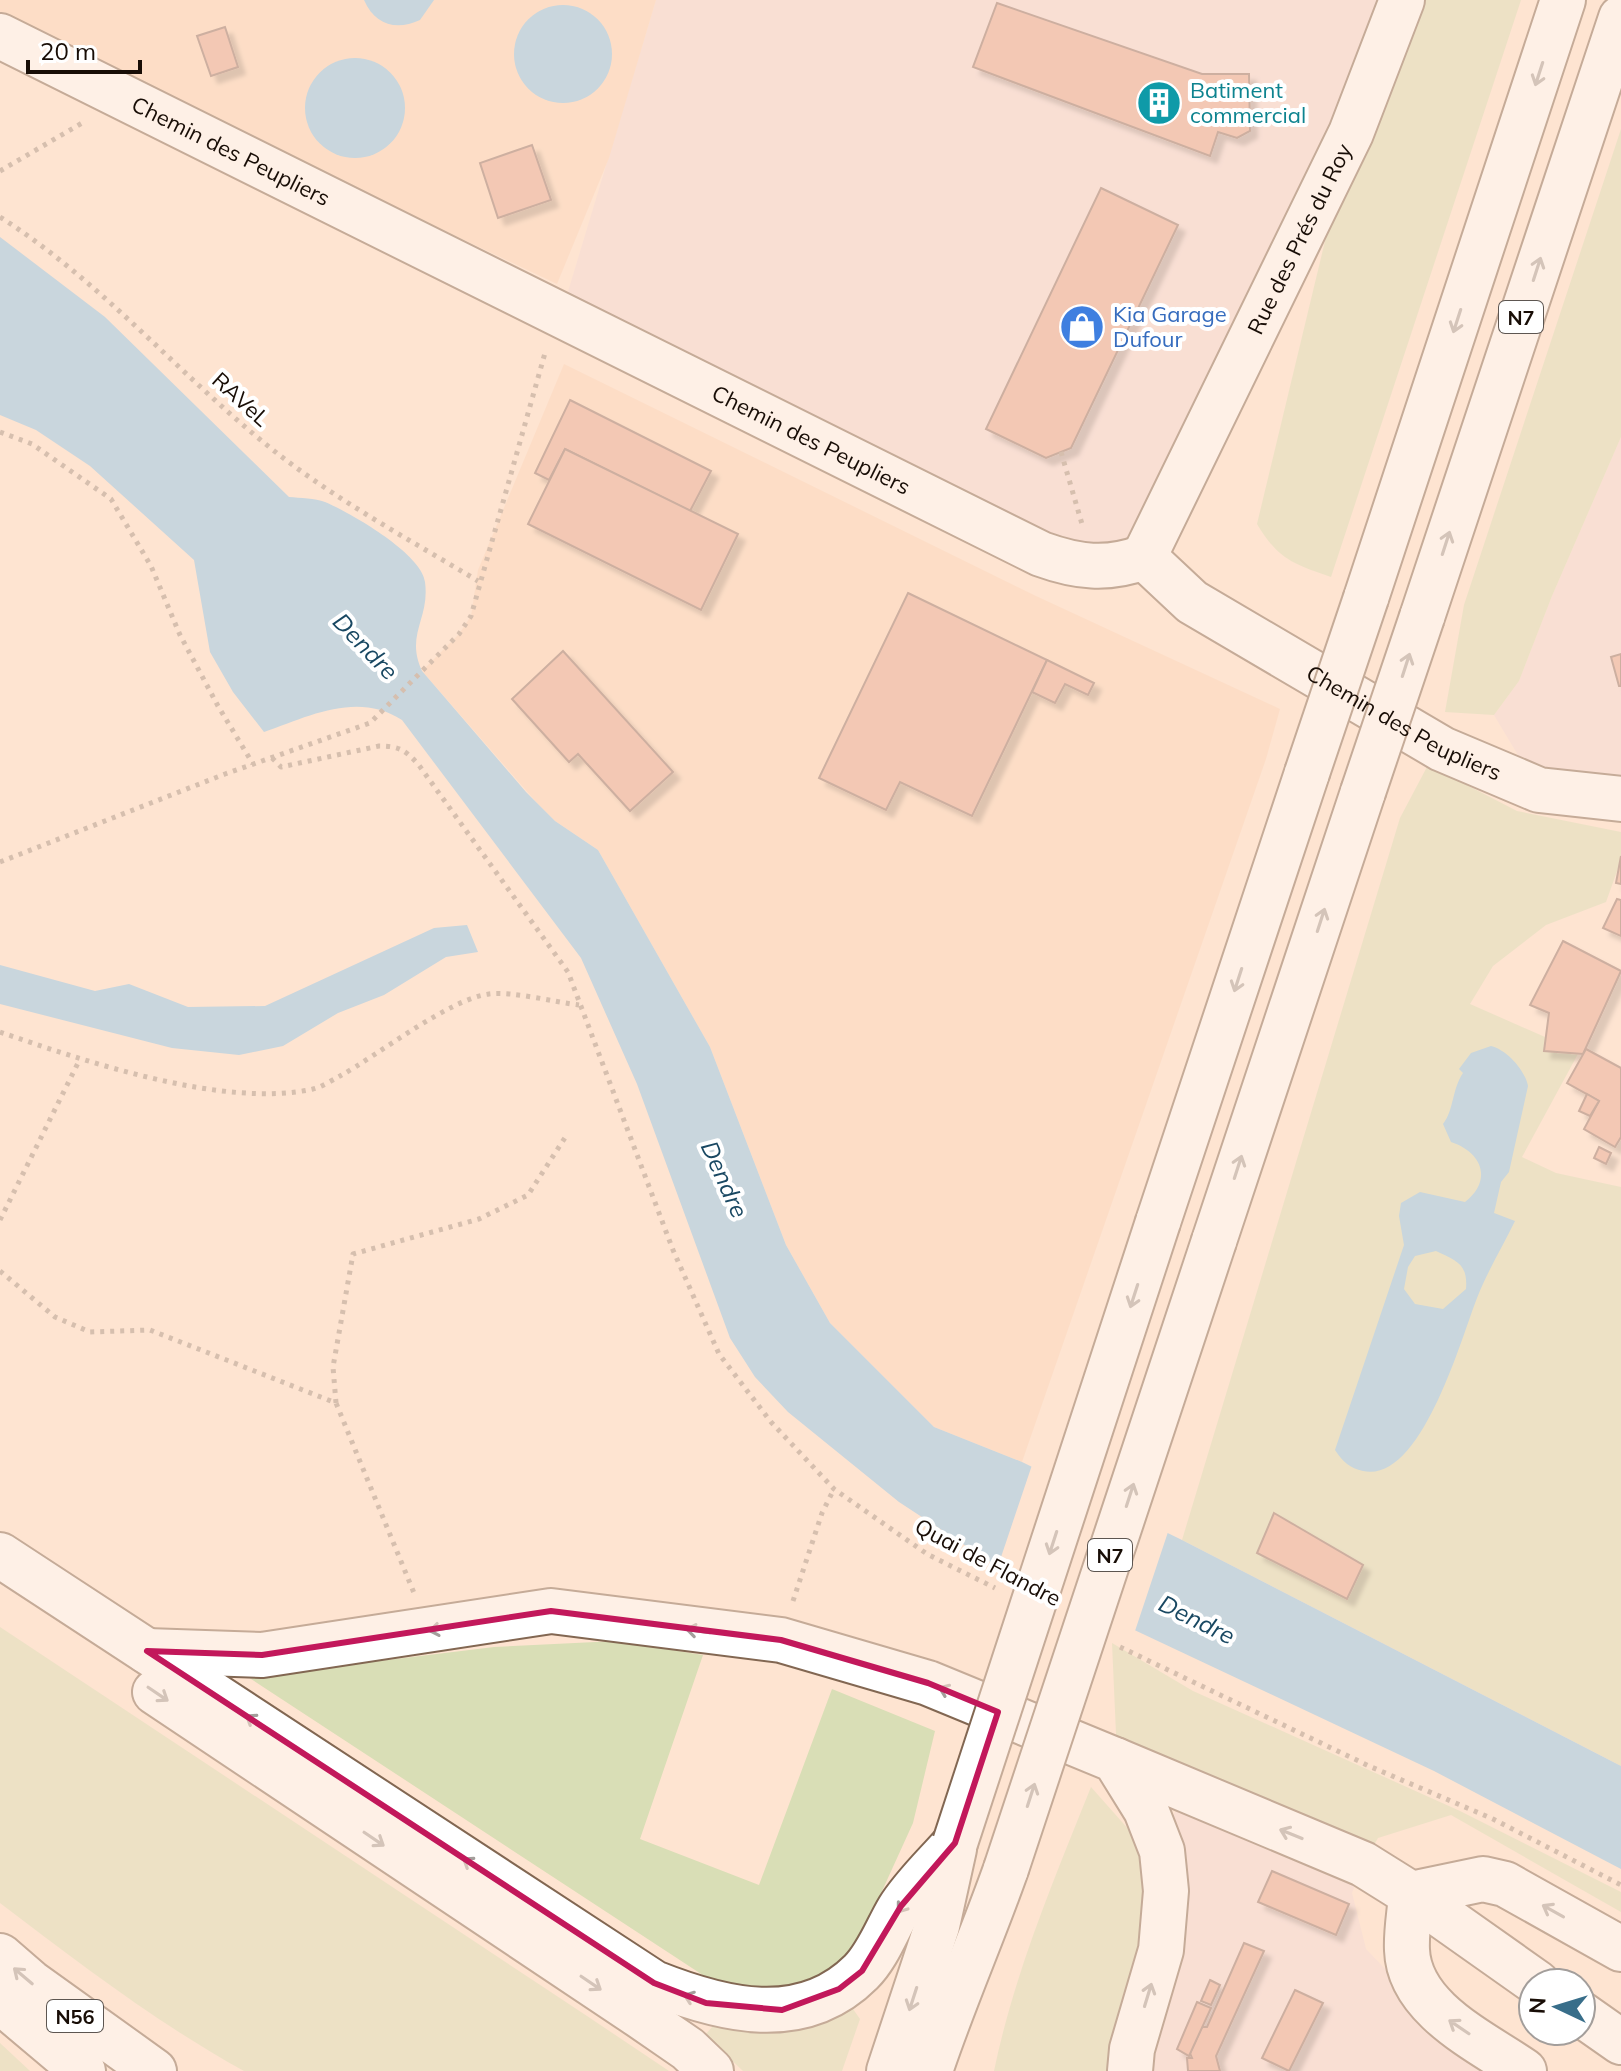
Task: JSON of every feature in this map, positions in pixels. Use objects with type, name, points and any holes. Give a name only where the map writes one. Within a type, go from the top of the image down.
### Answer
[{"type":"main road","name":"Rue des Prés du Roy","points":[[1144,557],[1351,133],[1402,0]]},
{"type":"main road","name":"N7","points":[[889,2071],[937,1926],[955,1843],[1563,0]]},
{"type":"main road","name":"N7","points":[[930,2071],[957,1990],[980,1942],[1006,1869],[1621,18]]},
{"type":"main road","name":"Chemin des Peupliers","points":[[0,36],[1041,554],[1070,564],[1095,567],[1119,567],[1144,557],[1192,602],[1442,749],[1539,790],[1621,799]]},
{"type":"main road","points":[[0,1555],[654,1983],[706,2003],[748,2011],[782,2010],[812,2002],[839,1989],[862,1971],[901,1906],[955,1843]]},
{"type":"main road","points":[[0,1589],[640,2016],[688,2049],[711,2071]]},
{"type":"main road","points":[[147,1651],[262,1655],[551,1611],[781,1640],[928,1683],[1363,1864],[1517,1969]]},
{"type":"main road","points":[[1115,1760],[1146,1810],[1162,1851],[1166,1891],[1161,1950],[1132,2049],[1130,2071]]},
{"type":"main road","points":[[1411,1894],[1483,1879],[1505,1884],[1621,1949]]},
{"type":"main road","points":[[1411,1894],[1406,1952],[1418,1988],[1446,2018],[1524,2071]]},
{"type":"main road","points":[[964,2071],[980,1942]]},
{"type":"main road","name":"N56","points":[[0,1956],[30,1982],[154,2071]]},
{"type":"main road","name":"N56","points":[[0,2001],[83,2071]]},
{"type":"main road","points":[[1597,2025],[1621,2042]]},
{"type":"path","points":[[0,171],[125,98]]},
{"type":"path","name":"RAVeL","points":[[0,217],[81,274],[238,419],[300,470],[478,581]]},
{"type":"path","points":[[0,862],[282,753],[370,723],[459,634],[471,616],[478,581],[543,357],[561,315]]},
{"type":"path","points":[[0,432],[32,444],[111,499],[151,566],[180,635],[253,764]]},
{"type":"path","points":[[1061,452],[1095,567]]},
{"type":"path","name":"Quai de Flandre","points":[[272,758],[281,767],[379,746],[403,748],[568,972],[678,1262],[719,1354],[771,1422],[834,1489],[927,1554],[1004,1592]]},
{"type":"path","points":[[0,1032],[80,1059],[163,1081],[253,1093],[315,1089],[380,1054],[420,1026],[488,994],[579,1005]]},
{"type":"path","points":[[0,1220],[80,1059]]},
{"type":"path","points":[[429,1631],[336,1403],[333,1367],[353,1254],[479,1219],[528,1195],[568,1133]]},
{"type":"path","points":[[0,1271],[55,1317],[90,1332],[150,1330],[336,1403]]},
{"type":"path","points":[[781,1640],[822,1513],[834,1489]]},
{"type":"path","points":[[1112,1643],[1369,1766],[1493,1819],[1621,1885]]},
{"type":"highlighted area","points":[[551,1611],[781,1640],[928,1683],[998,1712],[955,1843],[901,1906],[862,1971],[839,1989],[782,2010],[706,2003],[654,1983],[147,1651],[262,1655]]},
{"type":"shaded area","points":[[0,0],[656,0],[609,158],[557,284],[154,93],[0,16]]},
{"type":"shaded area","points":[[656,0],[1402,0],[1119,567],[561,315]]},
{"type":"shaded area","points":[[564,364],[1036,596],[1280,709],[1266,759],[1022,1462],[934,1427],[830,1323],[786,1245],[710,1047],[598,850],[555,821],[537,803],[422,671],[459,634],[471,616],[478,570]]},
{"type":"shaded area","points":[[1621,437],[1621,799],[1539,790],[1494,715],[1519,681]]},
{"type":"shaded area","points":[[1184,1791],[1363,1864],[1352,1893],[1366,1949],[1483,2071],[1130,2071],[1164,1838]]},
{"type":"green space","points":[[1402,0],[1521,0],[1331,577],[1288,559],[1272,545],[1257,524],[1351,133]]},
{"type":"green space","points":[[1621,129],[1621,437],[1519,681],[1494,715],[1445,712],[1464,605]]},
{"type":"green space","points":[[1428,765],[1517,811],[1621,832],[1621,860],[1606,902],[1546,925],[1493,966],[1470,1004],[1579,1052],[1522,1157],[1556,1173],[1621,1187],[1621,1766],[1182,1540],[1400,818]]},
{"type":"green space","points":[[0,1627],[669,2071],[244,2071],[149,2013],[0,1903]]},
{"type":"green space","points":[[616,1641],[703,1655],[640,1839],[759,1885],[832,1689],[935,1731],[913,1823],[857,1946],[835,1967],[810,1981],[780,1992],[721,1987],[248,1677],[494,1647]]},
{"type":"green space","points":[[1112,1643],[1193,1691],[1460,1811],[1621,1892],[1621,1912],[1451,1815],[1378,1838],[1363,1864],[1117,1756]]},
{"type":"green space","points":[[1091,1787],[1130,1831],[1149,1877],[1156,1923],[1118,2071],[994,2071],[1024,1963]]},
{"type":"green space","points":[[838,2007],[853,2009],[860,2019],[842,2071],[743,2071],[705,2035],[713,2026],[749,2029]]},
{"type":"green space","points":[[0,2043],[30,2071],[0,2071]]},
{"type":"water","points":[[364,0],[434,0],[420,20],[395,25],[380,20]]},
{"type":"water","points":[[563,5],[582,8],[598,19],[609,35],[612,54],[609,73],[598,89],[582,100],[563,103],[544,100],[528,89],[517,73],[514,54],[517,35],[528,19],[544,8]]},
{"type":"water","points":[[355,58],[383,66],[397,80],[405,108],[397,136],[383,150],[355,158],[327,150],[313,136],[305,108],[313,80],[327,66]]},
{"type":"water","name":"Dendre","points":[[0,237],[105,317],[289,497],[307,498],[337,507],[384,536],[412,559],[425,582],[426,595],[416,647],[422,671],[526,792],[555,821],[598,850],[710,1047],[786,1245],[830,1323],[934,1427],[1022,1462],[1182,1540],[1621,1766],[1621,1869],[1434,1771],[992,1563],[899,1502],[788,1412],[755,1377],[730,1338],[637,1084],[581,958],[402,720],[368,707],[351,707],[333,709],[264,732],[233,692],[210,652],[194,560],[90,466],[36,430],[0,415]]},
{"type":"water","points":[[467,925],[478,952],[446,957],[384,995],[338,1013],[283,1046],[239,1055],[172,1048],[0,1004],[0,965],[95,991],[129,984],[188,1007],[265,1006],[434,928]]},
{"type":"water","points":[[1491,1046],[1503,1052],[1519,1067],[1528,1086],[1509,1172],[1501,1182],[1494,1213],[1515,1221],[1481,1288],[1436,1405],[1420,1433],[1403,1455],[1384,1469],[1363,1471],[1347,1464],[1335,1450],[1404,1245],[1399,1216],[1401,1203],[1420,1192],[1465,1202],[1479,1185],[1481,1176],[1476,1160],[1470,1152],[1451,1142],[1443,1124],[1463,1073],[1459,1069],[1471,1053]],"holes":[[[1436,1251],[1460,1264],[1466,1281],[1466,1289],[1443,1309],[1415,1304],[1404,1289],[1408,1267],[1415,1256]]]},
{"type":"pier","points":[[1033,1462],[1169,1529],[1134,1634],[997,1569]]},
{"type":"building","name":"Batiment commercial","points":[[997,3],[1202,74],[1249,74],[1250,131],[1237,138],[1218,132],[1210,156],[973,67]]},
{"type":"building","points":[[225,27],[238,67],[211,76],[197,36]]},
{"type":"building","points":[[532,145],[551,200],[498,218],[480,163]]},
{"type":"building","name":"Kia Garage Dufour","points":[[1101,188],[1178,225],[1071,448],[1046,458],[986,429]]},
{"type":"building","points":[[570,400],[711,471],[690,511],[565,449],[549,480],[535,473]]},
{"type":"building","points":[[565,449],[738,534],[701,610],[528,524]]},
{"type":"building","points":[[908,593],[1047,660],[972,816],[900,782],[886,810],[819,778]]},
{"type":"building","points":[[563,651],[673,772],[630,811],[578,754],[569,762],[512,699]]},
{"type":"building","points":[[1621,654],[1621,686],[1619,686],[1611,657]]},
{"type":"building","points":[[1047,660],[1094,683],[1088,695],[1065,684],[1055,703],[1032,692]]},
{"type":"building","points":[[1621,856],[1621,884],[1616,883]]},
{"type":"building","points":[[1617,899],[1621,900],[1621,936],[1603,928]]},
{"type":"building","points":[[1563,941],[1621,971],[1583,1054],[1544,1051],[1549,1013],[1530,1005]]},
{"type":"building","points":[[1586,1049],[1621,1068],[1621,1137],[1615,1147],[1584,1129],[1599,1101],[1567,1083]]},
{"type":"building","points":[[1587,1094],[1599,1101],[1590,1116],[1579,1111]]},
{"type":"building","points":[[1599,1147],[1611,1153],[1606,1164],[1594,1158]]},
{"type":"building","points":[[1274,1513],[1363,1565],[1347,1599],[1257,1553]]},
{"type":"building","points":[[1272,1871],[1349,1904],[1336,1935],[1258,1902]]},
{"type":"building","points":[[1244,1943],[1264,1951],[1216,2056],[1220,2071],[1188,2071],[1187,2058],[1192,2058],[1190,2053],[1202,2027],[1207,2027]]},
{"type":"building","points":[[1210,1980],[1220,1985],[1211,2005],[1201,2001]]},
{"type":"building","points":[[1295,1990],[1323,2003],[1289,2071],[1262,2058]]},
{"type":"building","points":[[1197,2002],[1211,2008],[1189,2056],[1177,2049]]},
{"type":"place","name":"Batiment commercial","points":[[1159,103]]},
{"type":"place","name":"Kia Garage Dufour","points":[[1082,327]]}]
